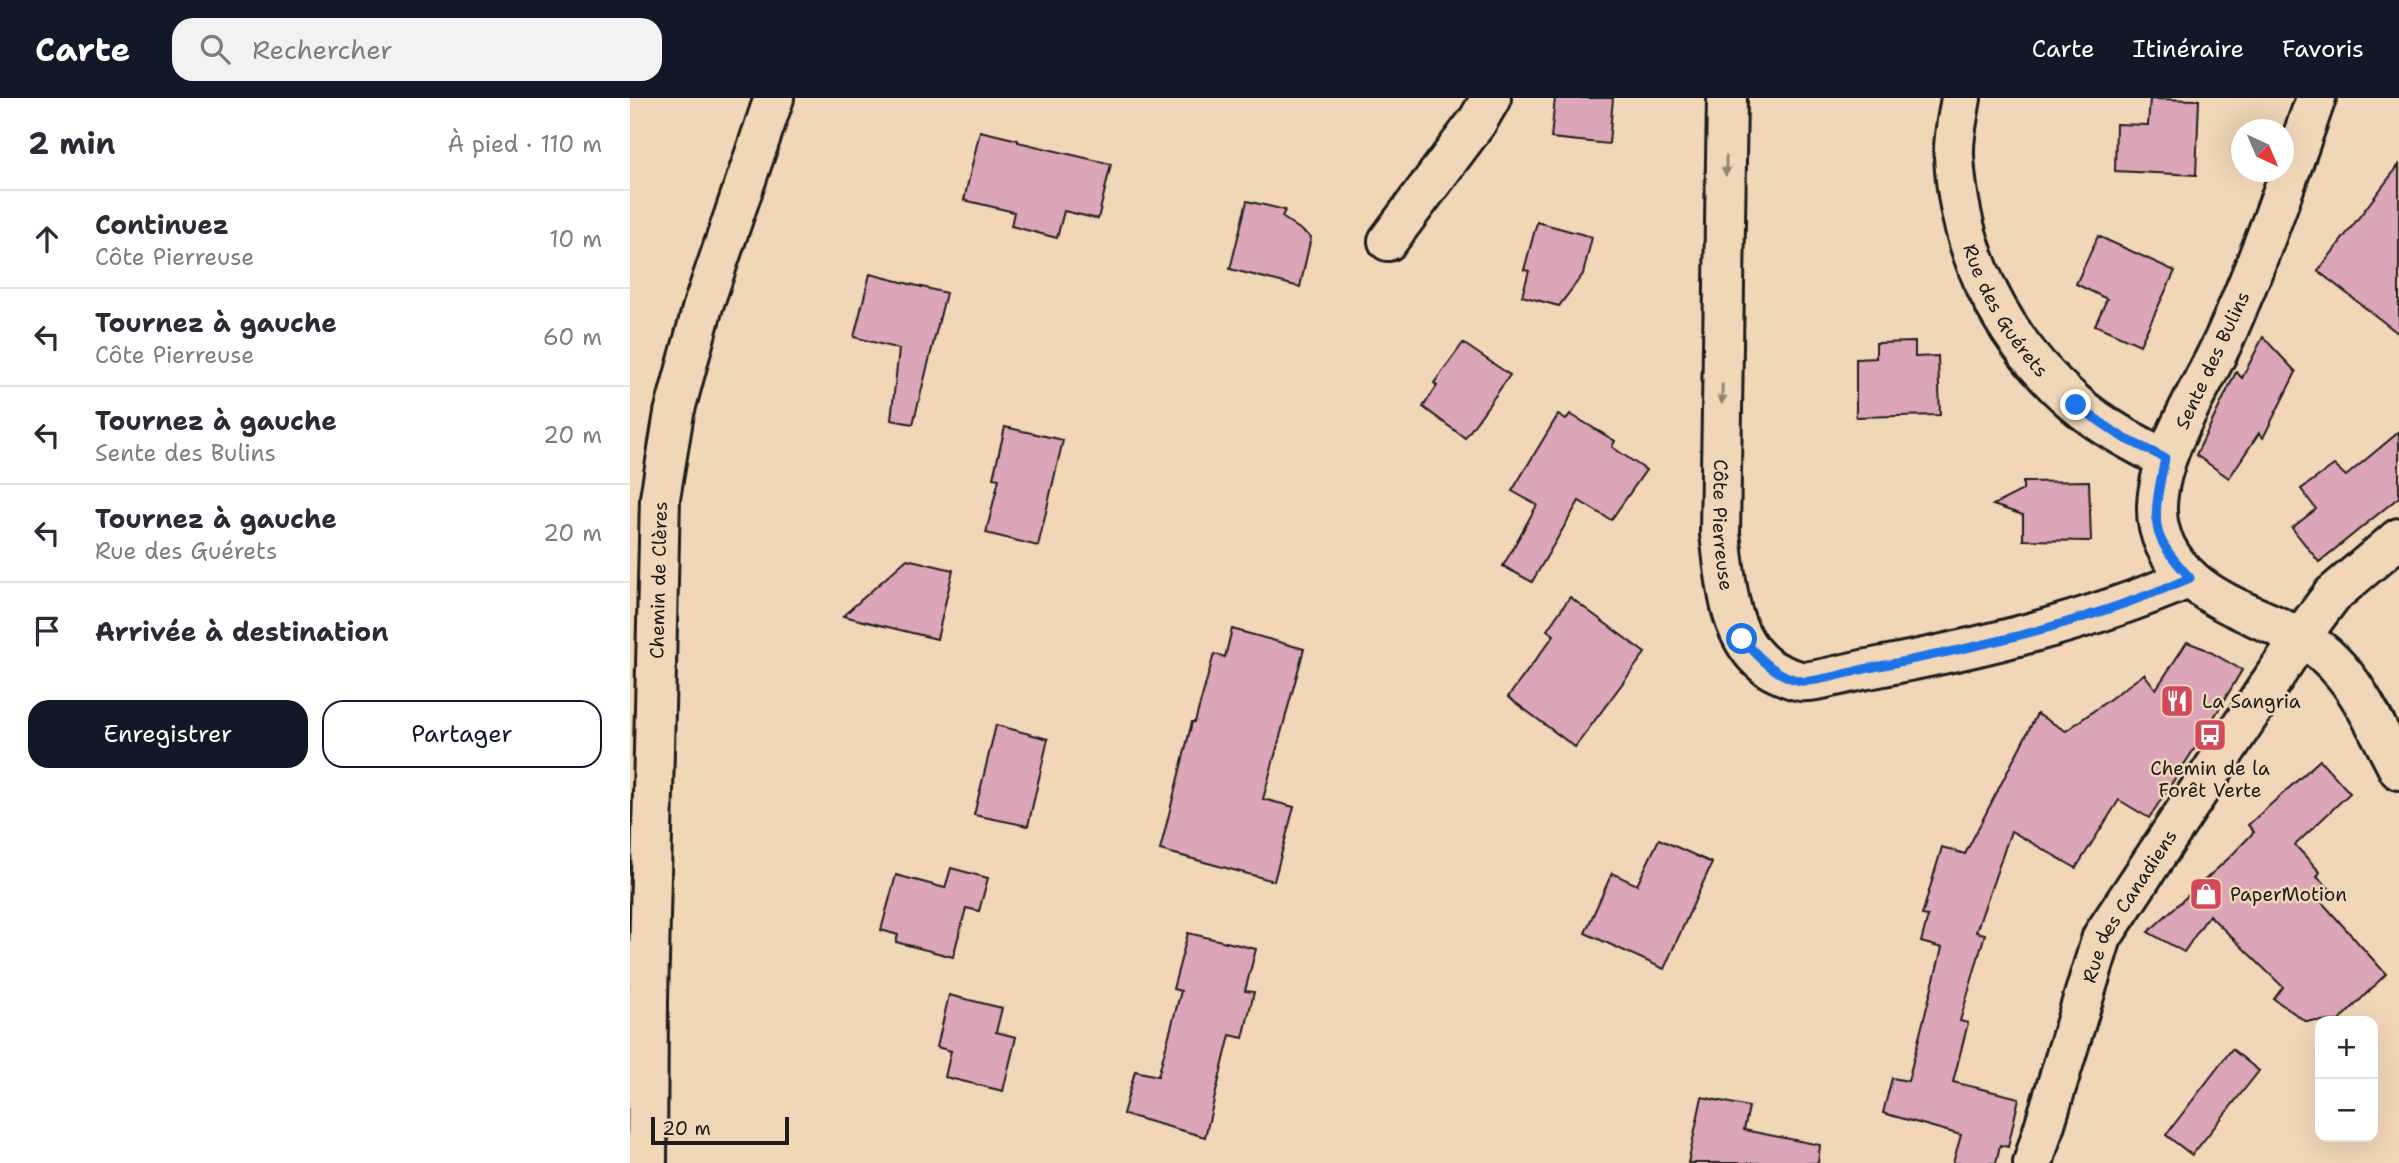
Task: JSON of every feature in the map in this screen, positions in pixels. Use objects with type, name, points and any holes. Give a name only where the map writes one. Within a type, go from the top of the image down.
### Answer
[{"type":"street","name":"Chemin de Clères","points":[[647,1163],[648,1001],[660,498],[674,413],[703,306],[774,98]]},
{"type":"street","points":[[1388,241],[1477,122],[1491,98]]},
{"type":"street","name":"Côte Pierreuse","points":[[1727,98],[1720,534],[1729,601],[1742,639],[1767,666],[1802,681],[1966,650],[2096,615],[2190,578]]},
{"type":"street","name":"Rue des Guérets","points":[[1961,98],[1954,154],[1961,215],[1977,267],[2006,325],[2034,364],[2076,405],[2122,437],[2165,458]]},
{"type":"street","name":"Sente des Bulins","points":[[2301,638],[2212,595],[2190,578],[2159,535],[2157,505],[2165,458],[2225,337],[2265,242],[2316,98]]},
{"type":"street","name":"Rue des Canadiens","points":[[2033,1163],[2102,937],[2332,595],[2399,538]]},
{"type":"street","points":[[2301,638],[2320,651],[2349,679],[2399,770]]},
{"type":"building","points":[[1555,98],[1613,98],[1609,144],[1551,138]]},
{"type":"building","points":[[2150,99],[2199,100],[2196,175],[2115,171],[2116,124],[2148,125]]},
{"type":"building","points":[[980,131],[1111,164],[1098,219],[1064,211],[1057,238],[1011,226],[1014,212],[964,200]]},
{"type":"building","points":[[2399,165],[2399,334],[2318,271]]},
{"type":"building","points":[[1247,201],[1285,210],[1282,217],[1311,237],[1300,287],[1230,269]]},
{"type":"building","points":[[1537,222],[1592,237],[1583,274],[1559,306],[1522,296],[1529,271],[1524,270]]},
{"type":"building","points":[[2098,236],[2175,271],[2140,345],[2095,325],[2107,299],[2076,284]]},
{"type":"building","points":[[870,274],[946,293],[913,424],[891,420],[899,349],[854,337]]},
{"type":"building","points":[[2263,337],[2296,372],[2263,438],[2259,433],[2229,478],[2196,455],[2236,372],[2242,378]]},
{"type":"building","points":[[1915,342],[1915,357],[1938,356],[1940,415],[1856,417],[1856,359],[1876,358],[1876,343]]},
{"type":"building","points":[[1463,343],[1510,375],[1465,438],[1423,407],[1437,386],[1434,383]]},
{"type":"building","points":[[1570,414],[1615,441],[1612,447],[1646,470],[1611,520],[1579,501],[1532,582],[1503,566],[1537,505],[1512,491],[1558,415],[1566,420]]},
{"type":"building","points":[[1005,427],[1063,440],[1038,546],[986,533],[999,479],[993,478]]},
{"type":"building","points":[[2399,432],[2399,497],[2319,562],[2292,528],[2316,509],[2301,489],[2334,465],[2346,476]]},
{"type":"building","points":[[2089,481],[2091,541],[2023,540],[2023,515],[1993,505],[2023,490],[2023,482]]},
{"type":"building","points":[[907,559],[953,570],[937,639],[843,616]]},
{"type":"building","points":[[1570,597],[1645,653],[1575,747],[1508,697],[1554,635],[1547,630]]},
{"type":"building","points":[[1232,629],[1304,649],[1263,799],[1294,807],[1274,881],[1160,850],[1192,722],[1195,722],[1214,654],[1225,657]]},
{"type":"building","points":[[2187,642],[2242,670],[2149,818],[2119,800],[2076,868],[2011,831],[1976,932],[1985,934],[1960,1021],[1968,1023],[1953,1082],[2019,1098],[2008,1147],[2000,1145],[1996,1163],[1953,1163],[1961,1135],[1883,1113],[1892,1078],[1908,1081],[1942,948],[1921,942],[1928,916],[1922,915],[1942,847],[1965,854],[2037,714],[2066,731],[2144,674],[2156,689]]},
{"type":"building","points":[[996,725],[1048,739],[1028,826],[974,815]]},
{"type":"building","points":[[2320,760],[2350,793],[2295,845],[2320,872],[2317,877],[2330,889],[2319,899],[2386,974],[2344,1016],[2315,1016],[2315,1021],[2305,1021],[2274,999],[2283,987],[2209,915],[2184,952],[2148,932],[2254,832],[2248,825]]},
{"type":"building","points":[[1659,839],[1712,863],[1664,969],[1585,933],[1612,873],[1637,885]]},
{"type":"building","points":[[951,868],[988,878],[979,911],[966,908],[953,957],[896,942],[898,935],[881,930],[896,875],[945,888]]},
{"type":"building","points":[[1188,933],[1256,949],[1245,991],[1254,992],[1243,1038],[1230,1035],[1205,1137],[1123,1114],[1135,1071],[1158,1076],[1181,991],[1173,989]]},
{"type":"building","points":[[949,995],[1002,1008],[996,1032],[1016,1037],[1003,1091],[945,1077],[951,1051],[937,1047]]},
{"type":"building","points":[[2232,1049],[2259,1071],[2192,1155],[2166,1135]]},
{"type":"building","points":[[1702,1097],[1749,1107],[1744,1130],[1820,1145],[1818,1163],[1688,1163]]},
{"type":"place","name":"La Sangria","points":[[2177,701]]},
{"type":"place","name":"Chemin de la Forêt Verte","points":[[2210,735]]},
{"type":"place","name":"PaperMotion","points":[[2206,894]]},
{"type":"route","points":[[1742,639],[1767,666],[1802,681],[1966,650],[2096,615],[2190,578],[2159,535],[2157,505],[2165,458],[2122,437],[2076,405]]}]
